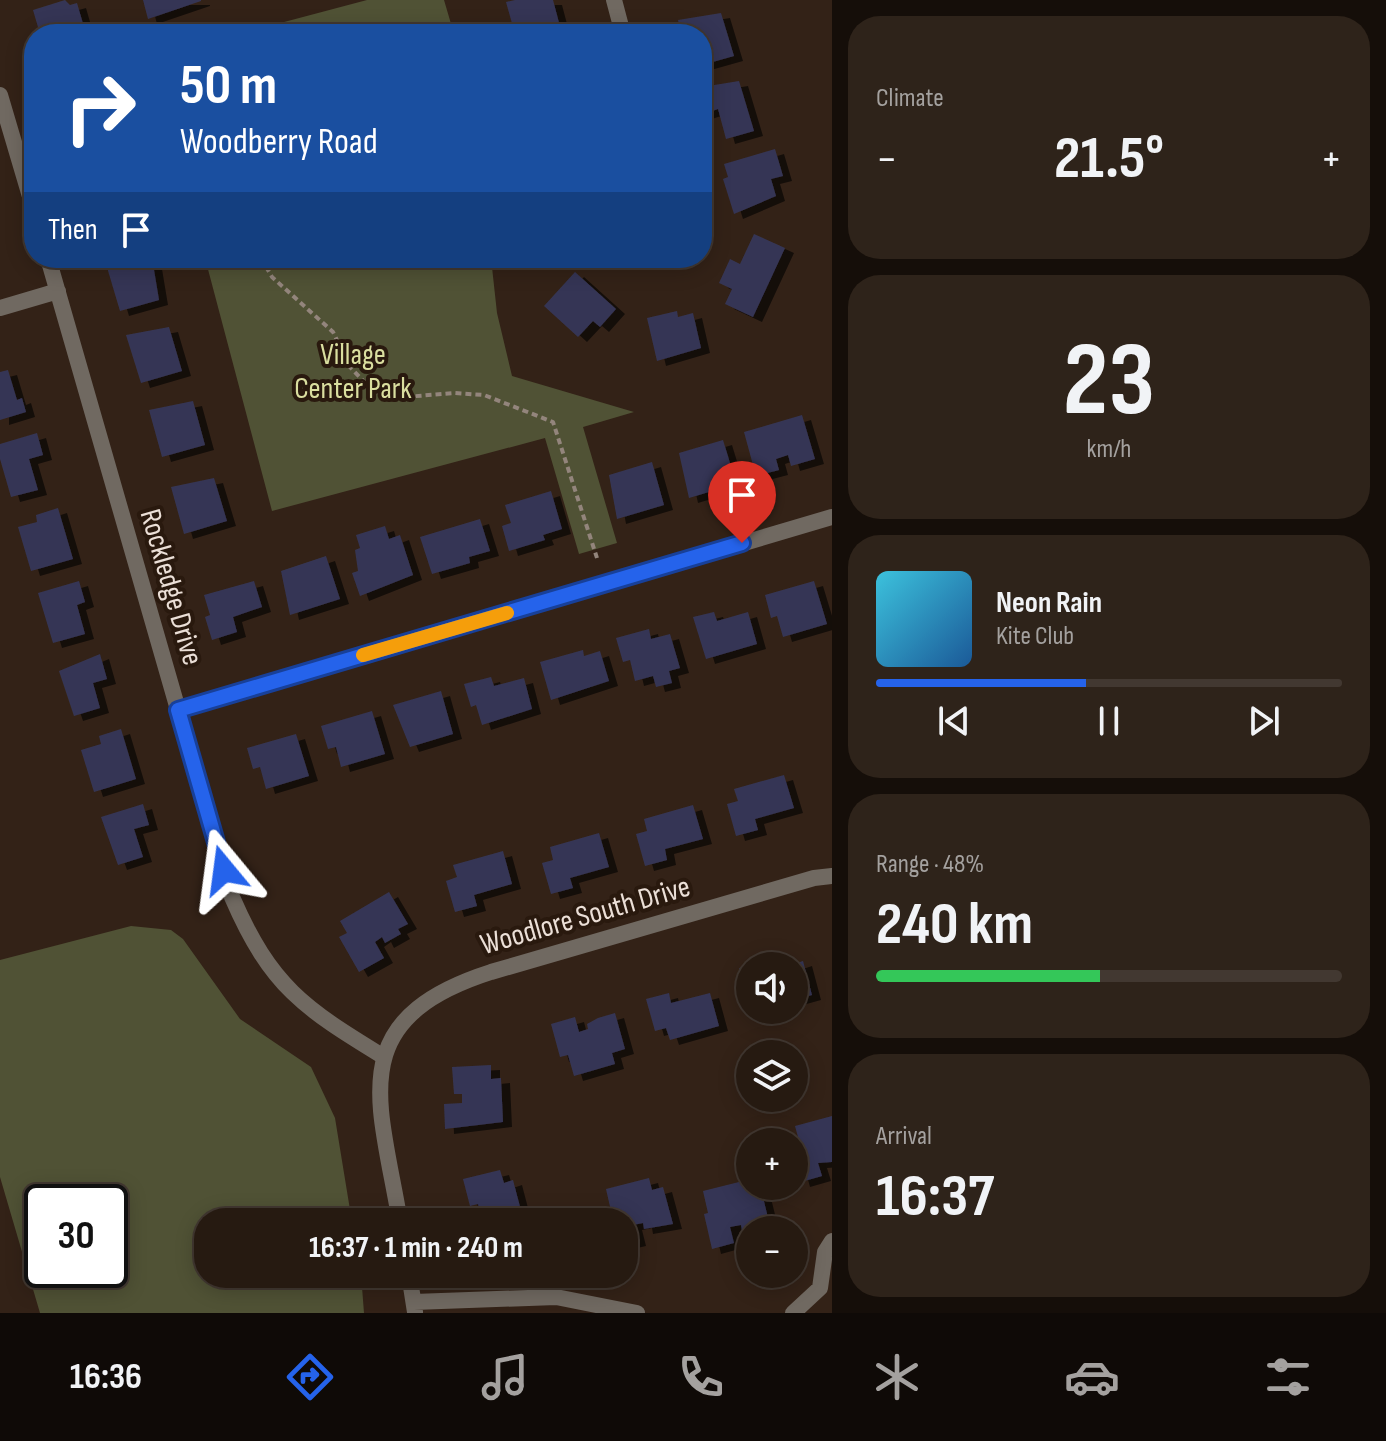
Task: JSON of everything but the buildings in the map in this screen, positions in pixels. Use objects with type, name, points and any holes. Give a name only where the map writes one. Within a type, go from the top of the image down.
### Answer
[{"type":"street","points":[[614,0],[620,24]]},
{"type":"street","points":[[0,95],[24,176]]},
{"type":"street","name":"Rockledge Drive","points":[[51,268],[232,897],[249,936],[275,978],[320,1018],[384,1057]]},
{"type":"street","points":[[0,308],[58,291]]},
{"type":"street","points":[[178,710],[832,517]]},
{"type":"street","name":"Woodlore South Drive","points":[[384,1057],[413,1013],[434,994],[462,981],[651,924],[832,876]]},
{"type":"street","points":[[384,1057],[380,1121],[397,1208]]},
{"type":"street","points":[[793,1313],[826,1288],[825,1252],[832,1241]]},
{"type":"street","points":[[411,1288],[414,1308],[556,1297],[637,1313]]},
{"type":"path","points":[[267,268],[272,277],[333,332],[350,367],[372,390],[392,398],[455,393],[484,395],[553,422],[597,558]]},
{"type":"green space","points":[[367,0],[444,0],[451,24],[277,24]]},
{"type":"green space","name":"Village Center Park","points":[[208,268],[492,268],[497,313],[512,376],[634,412],[583,427],[617,543],[579,554],[545,438],[272,511]]},
{"type":"green space","points":[[131,926],[171,930],[183,939],[240,1019],[311,1067],[335,1118],[350,1208],[194,1208],[194,1288],[362,1288],[364,1313],[40,1313],[33,1288],[128,1288],[128,1184],[24,1184],[24,1259],[0,1177],[0,960]]},
{"type":"slow traffic","points":[[363,655],[507,613]]},
{"type":"route","points":[[224,870],[178,710],[742,543]]}]
